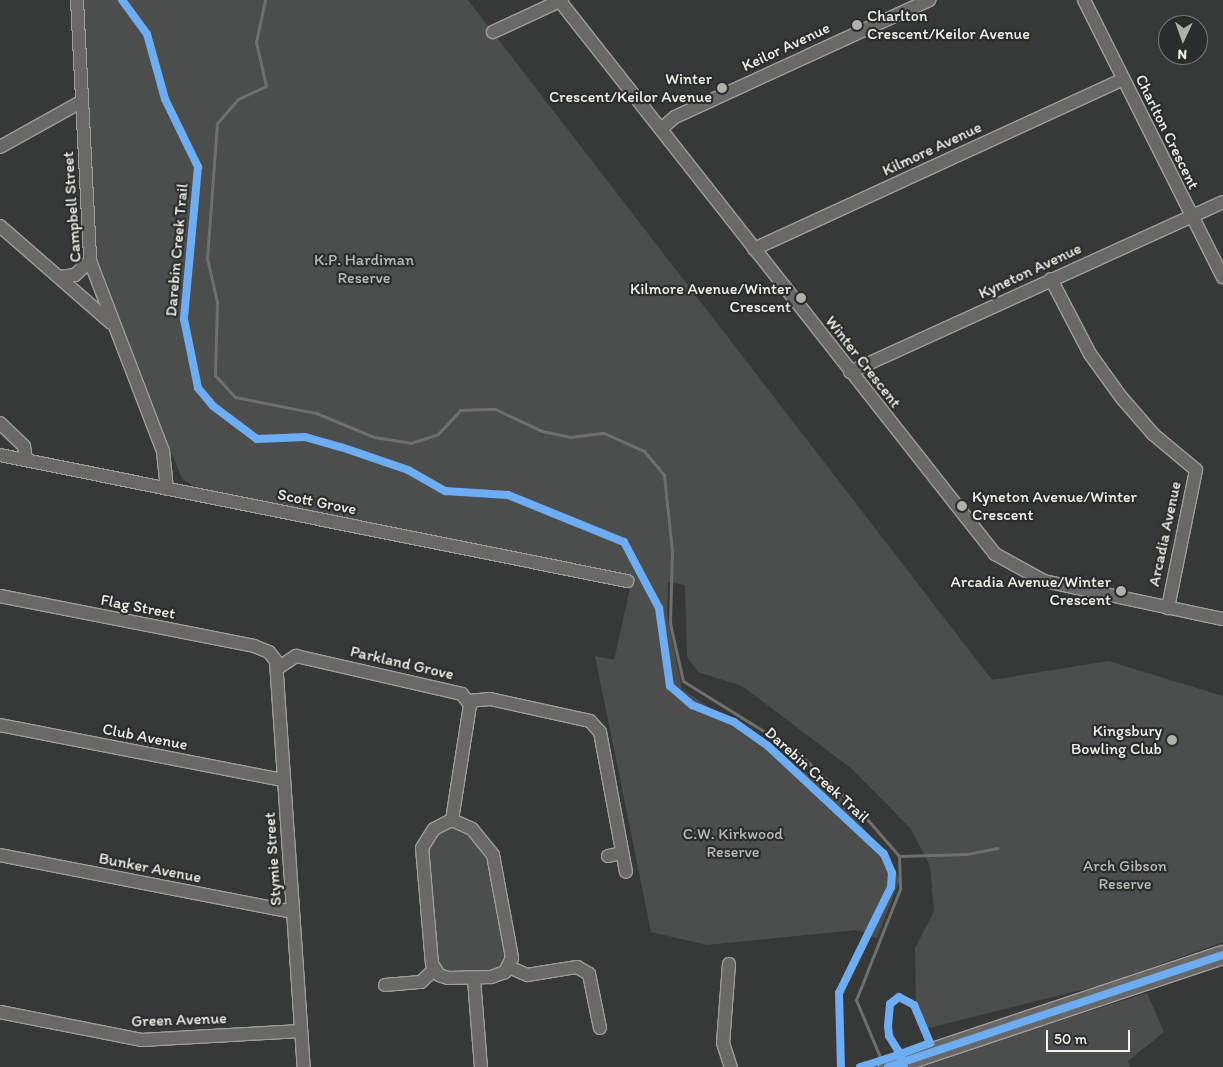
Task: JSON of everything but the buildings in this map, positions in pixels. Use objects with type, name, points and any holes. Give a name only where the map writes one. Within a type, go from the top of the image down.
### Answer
[{"type":"main road","points":[[888,1067],[1223,956]]},
{"type":"street","name":"Campbell Street","points":[[77,0],[90,261],[163,451],[167,489]]},
{"type":"street","points":[[493,32],[560,0]]},
{"type":"street","name":"Winter Crescent","points":[[560,0],[850,372],[995,554],[1044,581],[1223,619]]},
{"type":"street","name":"Keilor Avenue","points":[[660,129],[675,117],[929,0]]},
{"type":"street","name":"Charlton Crescent","points":[[1084,0],[1191,217],[1223,277]]},
{"type":"street","name":"Kilmore Avenue","points":[[754,249],[1123,79]]},
{"type":"street","points":[[0,147],[81,102]]},
{"type":"street","name":"Kyneton Avenue","points":[[850,372],[1223,202]]},
{"type":"street","points":[[0,226],[113,324]]},
{"type":"street","points":[[60,277],[75,274],[90,261]]},
{"type":"street","name":"Arcadia Avenue","points":[[1051,279],[1090,354],[1121,397],[1153,434],[1196,470],[1168,608]]},
{"type":"street","points":[[0,423],[18,438],[26,460]]},
{"type":"street","name":"Scott Grove","points":[[0,455],[627,581]]},
{"type":"street","name":"Flag Street","points":[[0,596],[269,652]]},
{"type":"street","name":"Stymie Street","points":[[269,652],[278,668],[304,1067]]},
{"type":"street","name":"Parkland Grove","points":[[278,668],[296,656],[462,694],[468,701],[490,699],[590,721],[600,732],[626,872]]},
{"type":"street","points":[[452,820],[468,701]]},
{"type":"street","name":"Club Avenue","points":[[0,725],[284,780]]},
{"type":"street","points":[[434,970],[448,978],[474,979],[491,977],[509,967],[512,958],[492,855],[472,829],[452,820]]},
{"type":"street","points":[[434,970],[422,848],[434,829],[452,820]]},
{"type":"street","points":[[608,856],[622,853]]},
{"type":"street","name":"Bunker Avenue","points":[[0,855],[293,912]]},
{"type":"street","points":[[729,964],[723,1043],[731,1067]]},
{"type":"street","points":[[509,967],[527,975],[577,967],[589,974],[600,1028]]},
{"type":"street","points":[[385,985],[421,982],[434,970]]},
{"type":"street","points":[[474,979],[481,1067]]},
{"type":"street","name":"Green Avenue","points":[[0,1012],[141,1040],[301,1031]]},
{"type":"green space","name":"K.P. Hardiman Reserve","points":[[83,0],[468,0],[992,680],[1108,661],[1223,696],[1223,942],[1105,984],[925,1029],[916,1005],[915,948],[934,911],[930,866],[911,829],[852,769],[742,686],[698,672],[687,657],[685,585],[668,582],[667,614],[682,689],[841,797],[900,879],[877,938],[857,930],[707,945],[651,932],[595,656],[614,660],[633,575],[198,488],[182,479],[95,255]]},
{"type":"green space","points":[[451,823],[468,832],[490,855],[509,958],[503,969],[488,974],[441,973],[435,963],[427,849],[435,832]]},
{"type":"green space","points":[[1147,993],[1164,1032],[1128,1061],[1130,1067],[912,1067]]},
{"type":"waterway","points":[[265,0],[256,42],[266,86],[238,99],[217,123],[207,258],[217,302],[215,375],[235,397],[316,413],[374,437],[411,443],[438,434],[460,410],[495,409],[542,431],[570,437],[604,433],[644,451],[664,475],[672,551],[670,623],[683,681],[796,751],[860,811],[899,856],[900,889],[856,1000],[883,1064]]},
{"type":"waterway","points":[[899,856],[967,854],[997,848]]},
{"type":"cycle path","name":"Darebin Creek Trail","points":[[122,0],[147,34],[165,99],[198,167],[184,319],[198,388],[213,406],[257,439],[305,437],[341,447],[408,470],[445,491],[508,495],[624,542],[659,608],[670,686],[692,705],[734,722],[768,746],[884,854],[892,873],[891,887],[839,993],[841,1067]]},
{"type":"cycle path","points":[[888,1067],[1223,955]]},
{"type":"cycle path","points":[[860,1067],[867,1065],[903,1053],[930,1043],[914,1005],[899,997],[890,1004],[888,1026],[889,1036],[899,1052],[904,1067]]},
{"type":"place","name":"Charlton Crescent/Keilor Avenue","points":[[857,25]]},
{"type":"place","name":"Winter Crescent/Keilor Avenue","points":[[722,88]]},
{"type":"place","name":"Kilmore Avenue/Winter Crescent","points":[[801,298]]},
{"type":"place","name":"Kyneton Avenue/Winter Crescent","points":[[962,506]]},
{"type":"place","name":"Arcadia Avenue/Winter Crescent","points":[[1121,591]]},
{"type":"place","name":"Kingsbury Bowling Club","points":[[1172,740]]},
{"type":"park label","name":"C.W. Kirkwood Reserve","points":[[733,843]]},
{"type":"park label","name":"Arch Gibson Reserve","points":[[1125,875]]}]
